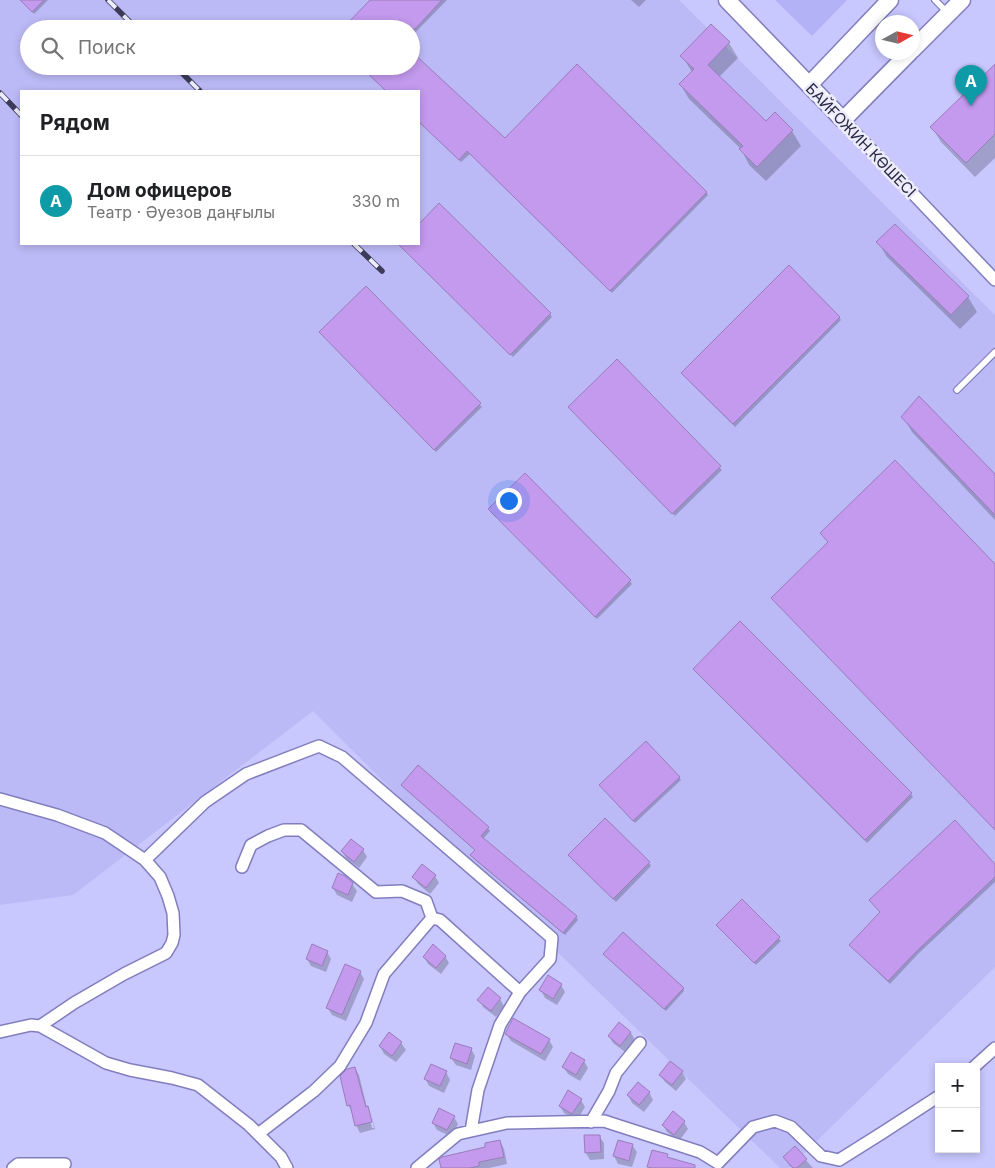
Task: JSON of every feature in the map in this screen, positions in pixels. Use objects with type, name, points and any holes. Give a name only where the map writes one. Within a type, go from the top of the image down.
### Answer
[{"type":"main road","name":"БАЙҒОЖИН КӨШЕСІ","points":[[727,0],[843,120]]},
{"type":"main road","points":[[809,85],[890,0]]},
{"type":"main road","points":[[920,42],[962,0]]},
{"type":"main road","points":[[843,120],[902,60]]},
{"type":"street","name":"БАЙҒОЖИН КӨШЕСІ","points":[[843,120],[995,280]]},
{"type":"street","points":[[145,860],[204,802],[246,774],[319,746],[342,757],[552,938],[550,959],[520,992],[500,1025],[478,1090],[471,1131]]},
{"type":"street","points":[[0,799],[57,815],[105,833],[145,860],[160,877],[173,913],[174,936],[166,953],[124,974],[40,1026]]},
{"type":"street","points":[[242,867],[251,845],[284,830],[301,830],[376,892],[402,891],[426,901],[432,918]]},
{"type":"street","points":[[432,918],[440,920],[520,992]]},
{"type":"street","points":[[258,1134],[314,1091],[340,1066],[366,1023],[384,974],[432,918]]},
{"type":"street","points":[[0,1032],[31,1025],[40,1026],[106,1063],[198,1085],[243,1120],[280,1157],[287,1168]]},
{"type":"street","points":[[591,1122],[609,1091],[616,1073],[640,1043]]},
{"type":"street","points":[[978,1063],[995,1048]]},
{"type":"street","points":[[417,1168],[458,1134],[507,1123],[604,1121],[700,1152],[718,1163],[753,1127],[775,1122],[791,1127],[821,1156],[839,1160],[935,1099]]},
{"type":"street","points":[[13,1168],[18,1164],[65,1164]]},
{"type":"lane","points":[[935,0],[949,13]]},
{"type":"lane","points":[[958,390],[995,352]]},
{"type":"shaded area","points":[[0,0],[679,0],[995,315],[995,967],[789,1168],[780,1168],[439,837],[313,711],[73,895],[0,905]]},
{"type":"shaded area","points":[[775,0],[847,0],[812,36]]},
{"type":"building","points":[[20,0],[44,0],[32,12]]},
{"type":"building","points":[[370,0],[442,0],[420,24],[420,20],[351,20]]},
{"type":"building","points":[[711,24],[730,42],[708,65],[766,121],[775,112],[793,130],[757,167],[739,149],[743,146],[679,84],[694,69],[680,56]]},
{"type":"building","points":[[420,59],[505,138],[577,64],[707,192],[610,291],[467,151],[459,160],[420,123],[420,90],[385,90],[369,75],[420,75]]},
{"type":"building","points":[[995,64],[995,134],[966,163],[930,127]]},
{"type":"building","points":[[439,203],[551,313],[510,355],[399,245],[420,245],[420,223]]},
{"type":"building","points":[[895,224],[969,296],[951,315],[876,242]]},
{"type":"building","points":[[789,265],[840,317],[733,424],[681,373]]},
{"type":"building","points":[[366,286],[481,403],[434,450],[319,332]]},
{"type":"building","points":[[617,359],[721,466],[672,514],[568,407]]},
{"type":"building","points":[[919,396],[995,474],[995,515],[901,417]]},
{"type":"building","points":[[895,460],[995,564],[995,830],[771,598],[828,542],[820,533]]},
{"type":"building","points":[[525,473],[631,580],[595,617],[488,509]]},
{"type":"building","points":[[740,621],[912,793],[865,840],[693,669]]},
{"type":"building","points":[[646,741],[680,777],[633,821],[599,785]]},
{"type":"building","points":[[418,765],[489,827],[481,836],[577,916],[563,933],[470,855],[475,850],[401,785]]},
{"type":"building","points":[[605,818],[650,862],[613,899],[568,855]]},
{"type":"building","points":[[955,820],[995,864],[995,877],[888,981],[849,945],[880,912],[869,900]]},
{"type":"building","points":[[351,839],[364,849],[354,862],[341,851]]},
{"type":"building","points":[[422,864],[436,875],[426,888],[412,877]]},
{"type":"building","points":[[338,873],[353,883],[348,895],[332,888]]},
{"type":"building","points":[[742,899],[780,937],[754,963],[716,925]]},
{"type":"building","points":[[623,932],[684,988],[664,1009],[603,954]]},
{"type":"building","points":[[312,944],[328,951],[322,966],[306,959]]},
{"type":"building","points":[[433,944],[446,956],[436,968],[423,957]]},
{"type":"building","points":[[345,964],[361,971],[342,1015],[326,1008]]},
{"type":"building","points":[[548,975],[562,984],[553,999],[539,990]]},
{"type":"building","points":[[488,987],[501,998],[491,1011],[477,1000]]},
{"type":"building","points":[[513,1018],[550,1039],[541,1054],[505,1034]]},
{"type":"building","points":[[619,1022],[631,1032],[620,1046],[608,1036]]},
{"type":"building","points":[[389,1032],[402,1042],[392,1056],[379,1046]]},
{"type":"building","points":[[455,1043],[472,1048],[467,1064],[450,1058]]},
{"type":"building","points":[[571,1052],[585,1060],[576,1075],[562,1067]]},
{"type":"building","points":[[670,1061],[683,1071],[672,1085],[659,1075]]},
{"type":"building","points":[[431,1064],[447,1071],[440,1086],[424,1079]]},
{"type":"building","points":[[355,1067],[372,1122],[355,1126],[350,1105],[347,1106],[340,1076],[347,1069]]},
{"type":"building","points":[[638,1082],[650,1092],[639,1105],[627,1095]]},
{"type":"building","points":[[568,1090],[582,1099],[572,1114],[559,1106]]},
{"type":"building","points":[[439,1108],[455,1116],[447,1130],[432,1123]]},
{"type":"building","points":[[673,1111],[685,1121],[674,1135],[662,1125]]},
{"type":"building","points":[[584,1135],[600,1135],[601,1152],[585,1153]]},
{"type":"building","points":[[500,1140],[504,1157],[479,1162],[479,1166],[470,1168],[441,1168],[439,1159],[442,1157],[485,1147],[485,1143]]},
{"type":"building","points":[[618,1140],[633,1144],[629,1161],[613,1156]]},
{"type":"building","points":[[795,1146],[807,1159],[797,1168],[793,1168],[783,1157]]},
{"type":"building","points":[[652,1150],[668,1154],[667,1157],[695,1165],[695,1168],[647,1167]]},
{"type":"railway","points":[[108,0],[128,20]]},
{"type":"railway","points":[[184,75],[199,90]]},
{"type":"railway","points":[[0,93],[20,114]]},
{"type":"railway","points":[[355,245],[382,271]]},
{"type":"place","name":"Дом офицеров","points":[[971,106]]}]
